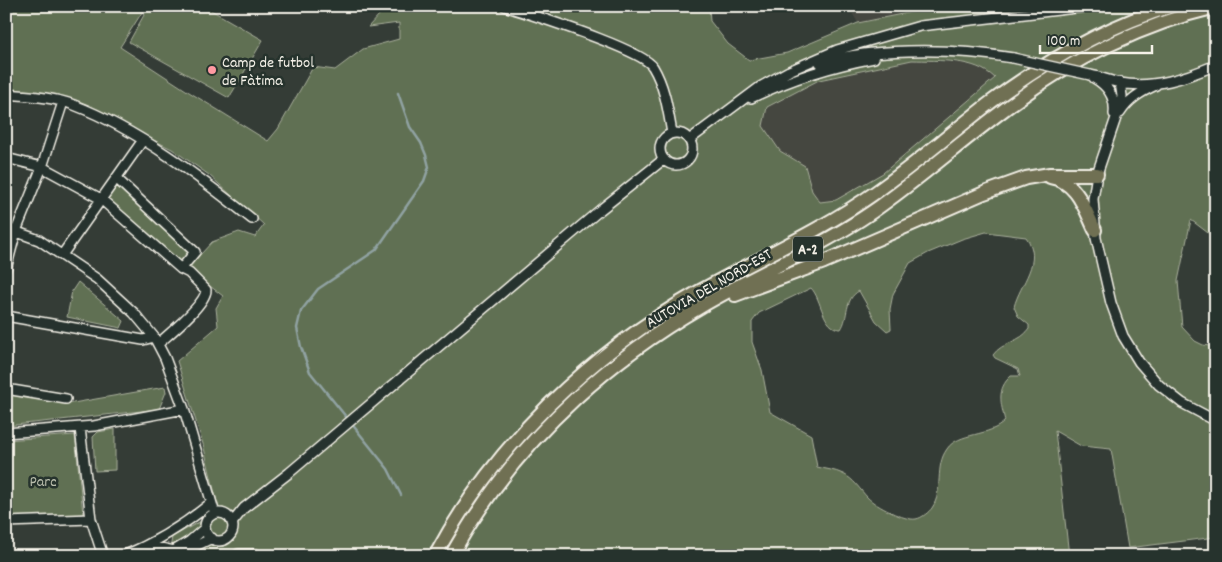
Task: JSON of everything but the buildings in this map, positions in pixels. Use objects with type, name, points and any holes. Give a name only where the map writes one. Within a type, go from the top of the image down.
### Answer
[{"type":"highway","name":"AUTOVIA DEL NORD-EST","points":[[435,556],[468,501],[507,451],[588,368],[621,342],[693,295],[852,208],[899,175],[991,102],[1054,59],[1122,24],[1172,6]]},
{"type":"highway","name":"AUTOVIA DEL NORD-EST","points":[[451,556],[476,514],[530,445],[573,400],[648,340],[713,300],[860,220],[1014,102],[1061,71],[1129,36],[1180,17],[1216,7]]},
{"type":"highway","points":[[713,300],[737,294],[815,265],[984,192],[1032,177],[1060,174],[1097,174]]},
{"type":"highway","points":[[1032,177],[1057,178],[1070,186],[1082,202],[1095,230]]},
{"type":"highway","points":[[239,556],[255,556]]},
{"type":"street","points":[[505,6],[627,49],[652,65],[663,88],[672,134]]},
{"type":"street","points":[[689,140],[728,109],[765,84],[789,71],[837,50],[920,26],[1093,6]]},
{"type":"street","points":[[728,109],[793,80],[824,70],[909,51]]},
{"type":"street","points":[[765,84],[814,65],[844,57],[884,52],[961,51],[1013,58],[1136,84],[1161,83],[1184,78],[1216,65]]},
{"type":"street","points":[[1090,75],[1102,82],[1110,92],[1114,104],[1112,124]]},
{"type":"street","points":[[1120,82],[1122,96],[1120,108],[1112,124],[1097,174],[1093,199],[1095,230],[1111,303],[1123,336],[1139,362],[1159,385],[1182,403],[1216,421]]},
{"type":"street","points":[[1112,124],[1140,92],[1161,83]]},
{"type":"street","points":[[6,94],[63,102],[104,119],[163,152],[192,172],[252,220]]},
{"type":"street","points":[[6,269],[16,232],[42,167],[63,102]]},
{"type":"street","points":[[672,134],[683,134],[689,140],[692,150],[688,159],[674,165],[664,159],[660,149],[663,139],[672,134]]},
{"type":"street","points":[[62,255],[143,140]]},
{"type":"street","points":[[6,158],[42,167],[101,199],[181,269],[189,273],[206,290],[204,298],[156,341],[6,316]]},
{"type":"street","points":[[230,519],[376,400],[592,217],[664,159]]},
{"type":"street","points":[[116,178],[195,252],[181,269]]},
{"type":"street","points":[[6,228],[39,240],[97,279],[134,313],[156,341],[184,409],[215,514]]},
{"type":"street","points":[[6,389],[66,399]]},
{"type":"street","points":[[6,433],[80,428],[184,409]]},
{"type":"street","points":[[80,428],[91,519],[103,556]]},
{"type":"street","points":[[123,556],[147,545],[187,522],[211,503]]},
{"type":"street","points":[[215,514],[223,514],[230,519],[232,531],[227,538],[220,540],[212,538],[207,534],[205,528],[206,521],[215,514]]},
{"type":"street","points":[[6,522],[91,519]]},
{"type":"street","points":[[175,553],[205,528]]},
{"type":"street","points":[[166,556],[212,538]]},
{"type":"street","points":[[147,545],[175,553]]},
{"type":"shaded area","points":[[848,6],[941,6],[858,23]]},
{"type":"shaded area","points":[[912,60],[963,63],[988,71],[996,79],[883,173],[836,200],[820,202],[812,191],[805,166],[780,151],[763,126],[767,107],[820,80]]},
{"type":"green space","points":[[6,6],[146,6],[120,47],[268,141],[278,129],[313,67],[335,70],[363,49],[399,39],[399,23],[368,27],[380,14],[377,6],[709,6],[710,21],[728,44],[749,60],[787,53],[858,23],[941,6],[1216,6],[1216,239],[1191,220],[1178,281],[1182,327],[1195,341],[1203,345],[1216,347],[1216,537],[1128,548],[1111,449],[1081,446],[1055,431],[1069,556],[169,556],[172,537],[201,521],[203,516],[218,506],[203,444],[177,361],[218,326],[216,308],[223,296],[189,267],[212,242],[239,232],[255,237],[264,225],[209,175],[172,149],[73,101],[6,91]],"holes":[[[912,60],[967,64],[977,67],[995,78],[883,173],[836,200],[820,202],[812,191],[805,166],[780,151],[763,126],[767,107],[819,80]],[[986,232],[1026,237],[1031,246],[1032,263],[1014,307],[1018,316],[1029,325],[1029,329],[1021,337],[1001,347],[993,355],[995,358],[1018,369],[1020,376],[1011,376],[1001,391],[1005,421],[991,430],[966,437],[952,444],[943,456],[938,494],[932,508],[925,515],[916,519],[905,518],[884,509],[872,501],[847,476],[817,467],[811,435],[770,412],[762,370],[752,342],[752,322],[759,313],[811,288],[826,319],[835,328],[841,329],[849,303],[854,294],[859,291],[876,321],[887,331],[891,329],[890,309],[893,294],[910,263],[928,253],[962,239]]]},
{"type":"green space","name":"Camp de futbol de Fàtima","points":[[149,6],[204,6],[263,40],[229,98],[129,42]]},
{"type":"green space","points":[[117,185],[190,253],[180,264],[107,198]]},
{"type":"green space","points":[[78,282],[124,321],[121,328],[67,317],[72,291]]},
{"type":"green space","points":[[165,387],[166,392],[159,409],[6,426],[6,392],[73,403]]},
{"type":"green space","points":[[115,429],[115,470],[95,471],[93,437],[98,432]]},
{"type":"green space","name":"Parc","points":[[75,435],[83,514],[6,519],[6,440]]},
{"type":"waterway","points":[[398,93],[410,127],[421,143],[426,155],[429,167],[424,181],[376,250],[318,289],[301,311],[297,328],[301,347],[310,372],[388,469],[401,495]]},
{"type":"place","name":"Camp de futbol de Fàtima","points":[[212,70]]}]
